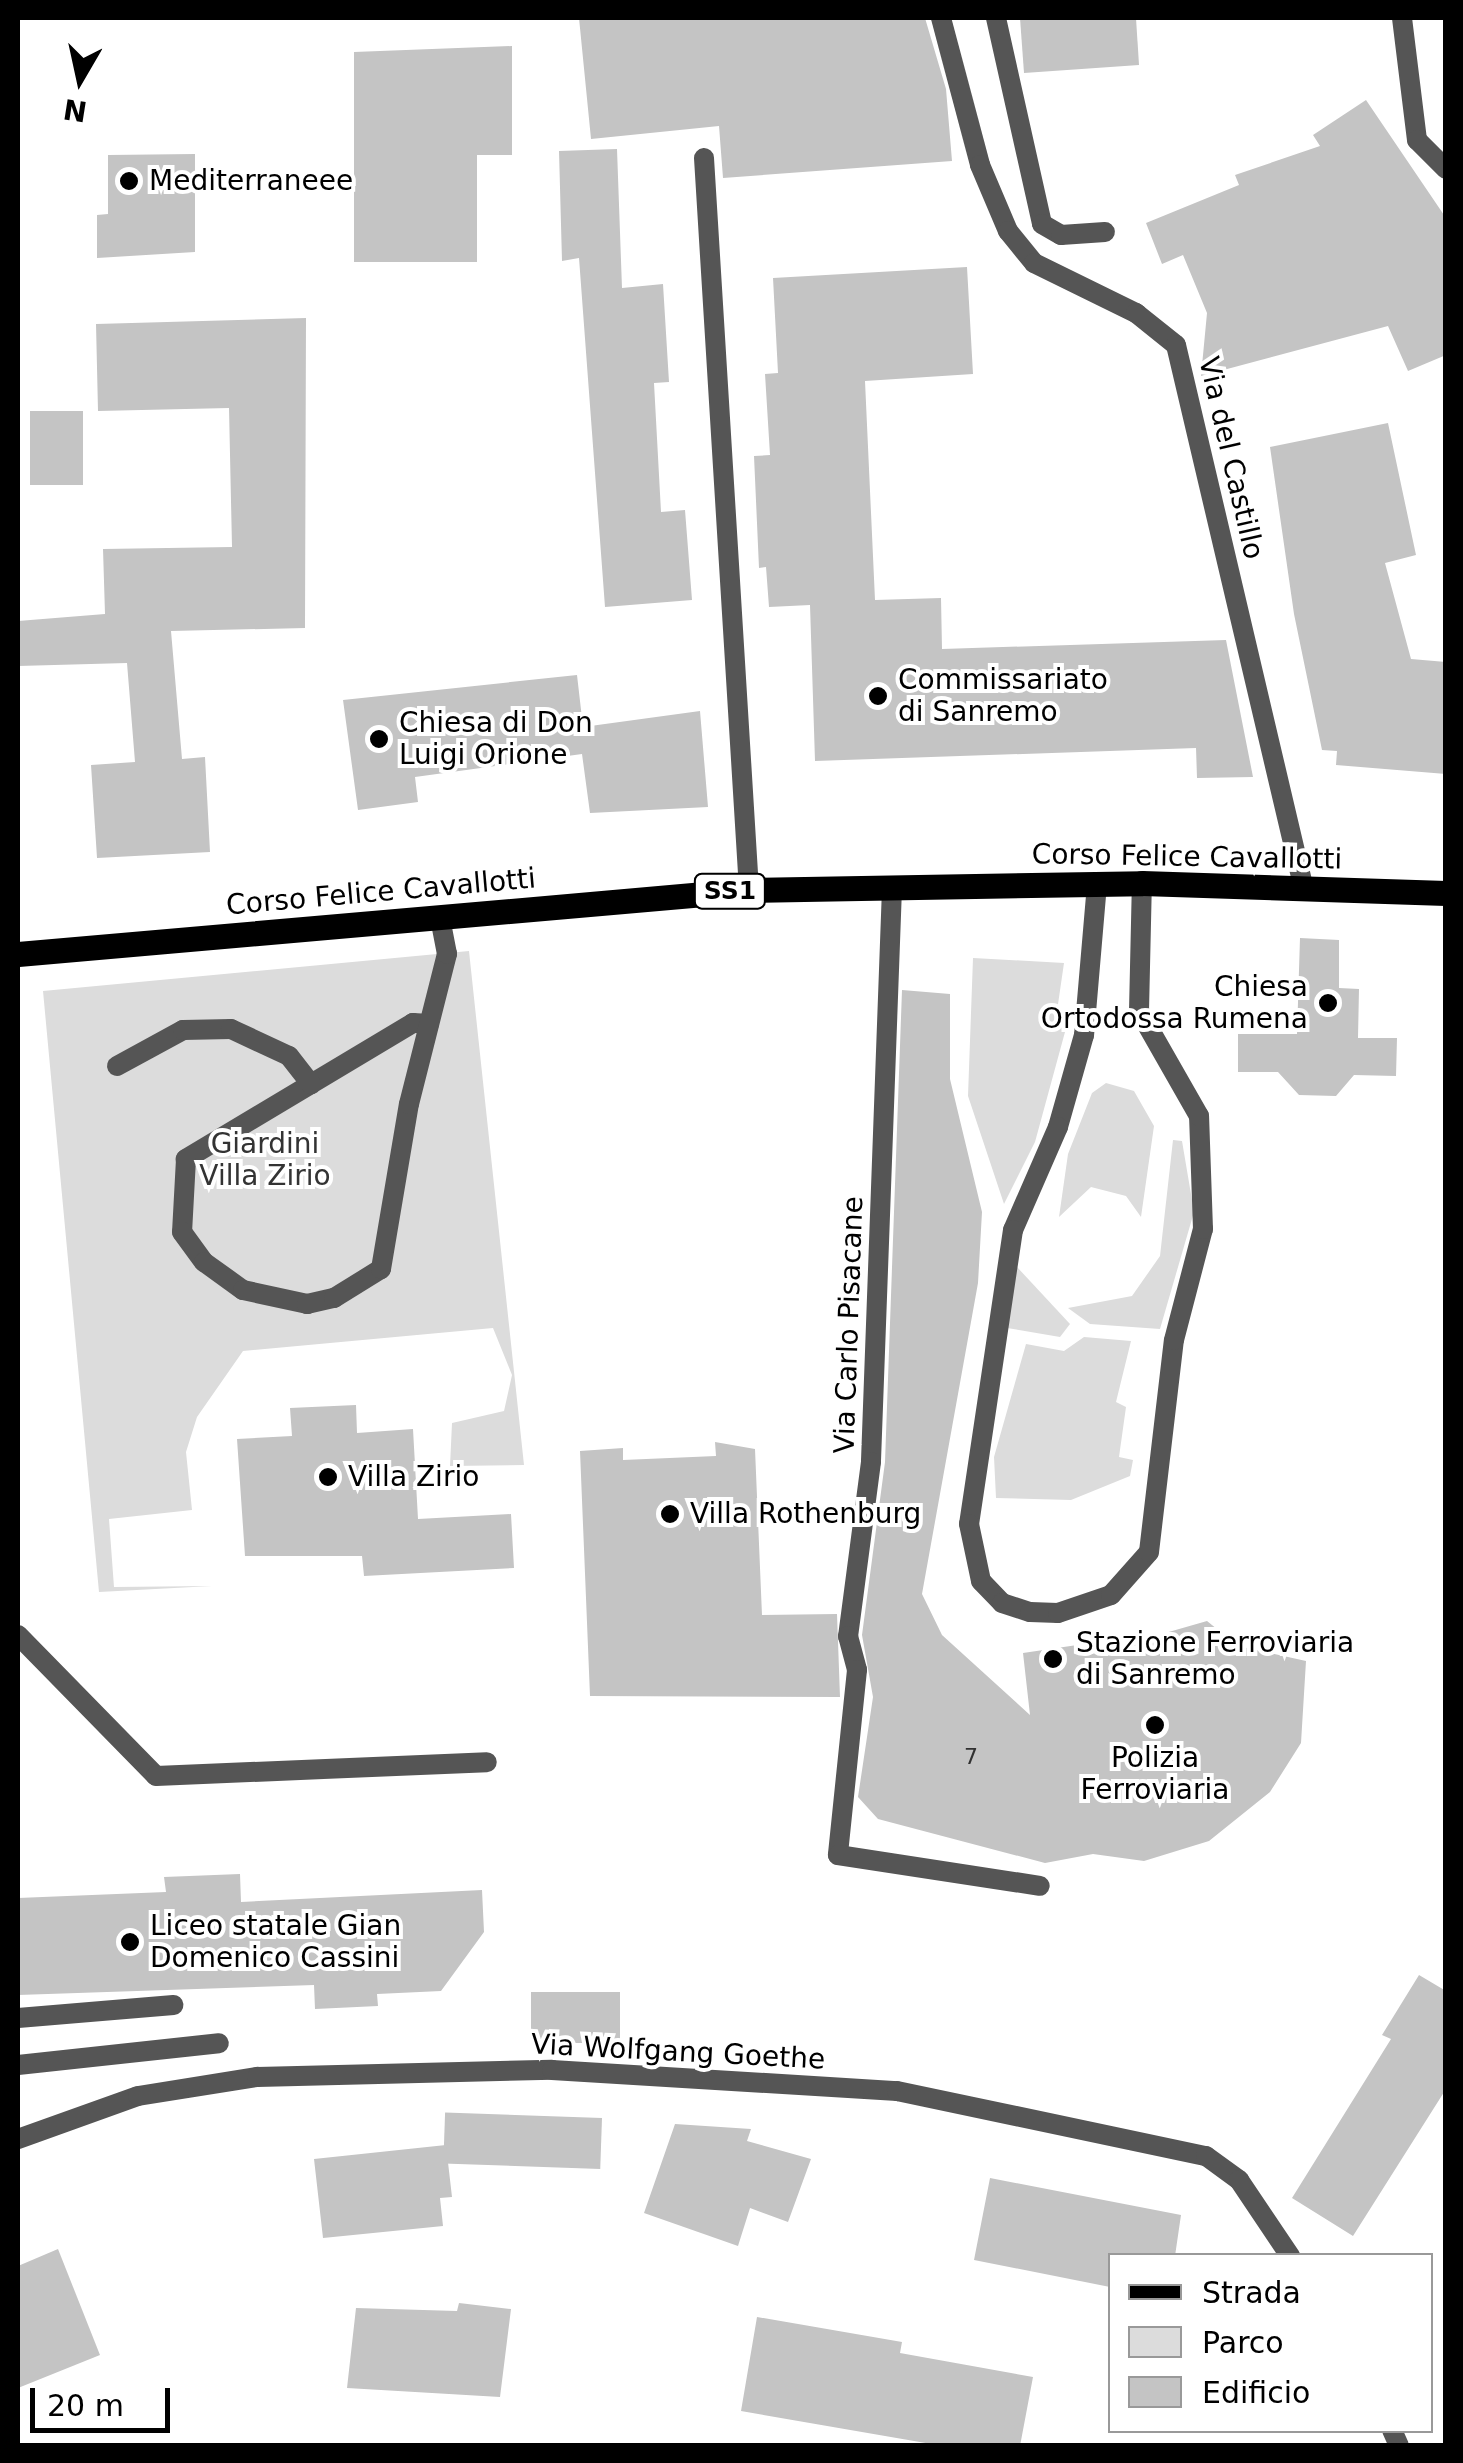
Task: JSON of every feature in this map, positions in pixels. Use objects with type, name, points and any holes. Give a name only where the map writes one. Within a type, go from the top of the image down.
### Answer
[{"type":"main road","name":"Corso Felice Cavallotti","points":[[18,954],[748,890],[1142,883],[1303,885],[1446,894]]},
{"type":"street","name":"Via del Castillo","points":[[941,18],[980,165],[1008,231],[1034,263],[1136,313],[1176,345],[1303,885]]},
{"type":"street","points":[[996,18],[1042,224],[1061,235],[1105,232]]},
{"type":"street","points":[[1402,18],[1417,140],[1446,169]]},
{"type":"street","points":[[704,158],[748,890]]},
{"type":"street","points":[[1098,884],[1080,1051],[1013,1230],[969,1524],[981,1581],[1002,1603],[1030,1612],[1058,1613],[1111,1595],[1150,1552],[1174,1340],[1202,1239],[1206,1148],[1199,1116],[1139,1011],[1142,883]]},
{"type":"street","name":"Via Carlo Pisacane","points":[[892,888],[872,1462],[848,1636],[857,1670],[838,1855],[1040,1886]]},
{"type":"street","points":[[429,1024],[413,1023],[186,1159],[179,1190],[182,1232],[204,1262],[277,1302],[334,1298],[381,1269],[429,1024],[447,954],[440,918]]},
{"type":"street","points":[[117,1066],[183,1030],[231,1029],[289,1056],[311,1084]]},
{"type":"street","points":[[18,1636],[156,1776],[487,1762]]},
{"type":"street","points":[[18,2018],[174,2005]]},
{"type":"street","points":[[18,2065],[219,2044]]},
{"type":"street","name":"Via Wolfgang Goethe","points":[[18,2140],[138,2096],[257,2077],[552,2070],[897,2090],[1206,2156],[1239,2180],[1288,2253]]},
{"type":"green space","name":"Giardini Villa Zirio","points":[[469,951],[524,1465],[450,1466],[452,1423],[504,1411],[512,1375],[493,1328],[243,1351],[197,1417],[186,1452],[192,1510],[109,1519],[114,1587],[212,1586],[99,1592],[43,991]]},
{"type":"green space","points":[[973,958],[1064,963],[1057,1011],[1068,1021],[1035,1142],[1004,1204],[968,1096]]},
{"type":"green space","points":[[1106,1083],[1134,1091],[1154,1126],[1141,1217],[1126,1196],[1091,1187],[1059,1217],[1068,1154],[1092,1093]]},
{"type":"green space","points":[[1173,1140],[1182,1141],[1194,1212],[1160,1329],[1090,1324],[1068,1308],[1132,1296],[1160,1256]]},
{"type":"green space","points":[[1017,1267],[1070,1324],[1060,1337],[1007,1328]]},
{"type":"green space","points":[[1084,1337],[1131,1341],[1116,1402],[1126,1407],[1119,1457],[1133,1460],[1130,1476],[1071,1500],[996,1498],[994,1457],[1026,1344],[1064,1351]]},
{"type":"building","points":[[579,18],[925,18],[946,89],[952,161],[723,178],[719,126],[591,139]]},
{"type":"building","points":[[1020,18],[1136,18],[1139,65],[1024,73]]},
{"type":"building","points":[[512,46],[512,155],[477,155],[477,262],[354,262],[354,52]]},
{"type":"building","points":[[1366,100],[1446,218],[1446,355],[1408,371],[1388,326],[1201,376],[1207,313],[1183,255],[1162,264],[1146,223],[1239,185],[1235,175],[1320,146],[1313,135]]},
{"type":"building","points":[[617,149],[622,288],[663,284],[669,382],[654,383],[661,512],[685,510],[692,600],[605,607],[579,258],[562,261],[559,151]]},
{"type":"building","points":[[195,154],[195,252],[97,258],[97,215],[108,214],[108,155]]},
{"type":"building","points":[[967,267],[973,374],[865,381],[875,600],[941,598],[942,649],[1226,640],[1253,777],[1197,778],[1196,748],[815,761],[810,605],[769,607],[766,567],[759,568],[754,456],[770,455],[765,374],[778,373],[773,278]]},
{"type":"building","points":[[306,318],[305,628],[171,631],[182,759],[205,757],[210,852],[97,858],[91,765],[135,762],[127,663],[18,666],[18,621],[105,614],[103,549],[232,547],[229,408],[98,411],[96,324]]},
{"type":"building","points":[[30,411],[83,411],[83,485],[30,485]]},
{"type":"building","points":[[1388,423],[1416,555],[1385,563],[1411,659],[1446,662],[1446,774],[1336,765],[1337,751],[1322,750],[1294,614],[1270,447]]},
{"type":"building","points":[[577,675],[583,727],[700,711],[708,807],[590,813],[582,754],[415,777],[418,802],[358,810],[343,700]]},
{"type":"building","name":"Chiesa Ortodossa Rumena","points":[[1300,938],[1339,940],[1339,988],[1359,989],[1358,1038],[1397,1038],[1396,1076],[1354,1075],[1336,1096],[1299,1095],[1278,1072],[1238,1072],[1238,1034],[1297,1034]]},
{"type":"building","points":[[902,990],[950,994],[950,1079],[982,1212],[978,1283],[922,1594],[942,1635],[1030,1715],[1023,1653],[1084,1644],[1085,1656],[1207,1621],[1238,1646],[1306,1661],[1301,1743],[1270,1792],[1209,1841],[1144,1861],[1093,1854],[1045,1863],[878,1819],[858,1797],[873,1697],[862,1635],[885,1462]]},
{"type":"building","name":"Villa Zirio","points":[[356,1405],[357,1433],[413,1429],[418,1519],[511,1514],[514,1568],[364,1576],[362,1556],[245,1556],[237,1439],[292,1436],[290,1408]]},
{"type":"building","points":[[715,1442],[755,1449],[762,1615],[837,1614],[840,1697],[590,1696],[580,1451],[623,1448],[623,1460],[716,1456]]},
{"type":"building","points":[[240,1874],[241,1902],[482,1890],[484,1932],[441,1991],[377,1994],[378,2006],[315,2009],[314,1985],[18,1995],[18,1898],[166,1892],[164,1877]]},
{"type":"building","points":[[1419,1975],[1446,1991],[1446,2089],[1353,2236],[1292,2198],[1391,2039],[1382,2035]]},
{"type":"building","points":[[531,1992],[620,1992],[620,2043],[531,2043]]},
{"type":"building","points":[[445,2113],[602,2118],[600,2169],[443,2163]]},
{"type":"building","points":[[675,2124],[751,2129],[747,2141],[811,2159],[788,2222],[750,2208],[738,2246],[644,2213]]},
{"type":"building","points":[[446,2145],[452,2197],[440,2198],[443,2226],[323,2238],[314,2159]]},
{"type":"building","points":[[990,2178],[1181,2215],[1175,2253],[1108,2253],[1108,2287],[974,2260]]},
{"type":"building","points":[[58,2249],[100,2355],[18,2388],[18,2266]]},
{"type":"building","points":[[459,2303],[511,2309],[500,2397],[347,2388],[356,2308],[457,2311]]},
{"type":"building","points":[[757,2317],[902,2342],[900,2353],[1033,2377],[1020,2446],[943,2446],[741,2411]]},
{"type":"place","name":"Mediterraneee","points":[[129,181]]},
{"type":"place","name":"Commissariato di Sanremo","points":[[878,696]]},
{"type":"place","name":"Chiesa di Don Luigi Orione","points":[[379,739]]},
{"type":"place","name":"Chiesa Ortodossa Rumena","points":[[1328,1003]]},
{"type":"place","name":"Villa Zirio","points":[[328,1477]]},
{"type":"place","name":"Villa Rothenburg","points":[[670,1514]]},
{"type":"place","name":"Stazione Ferroviaria di Sanremo","points":[[1053,1659]]},
{"type":"place","name":"Polizia Ferroviaria","points":[[1155,1725]]},
{"type":"place","name":"Liceo statale Gian Domenico Cassini","points":[[130,1942]]}]
